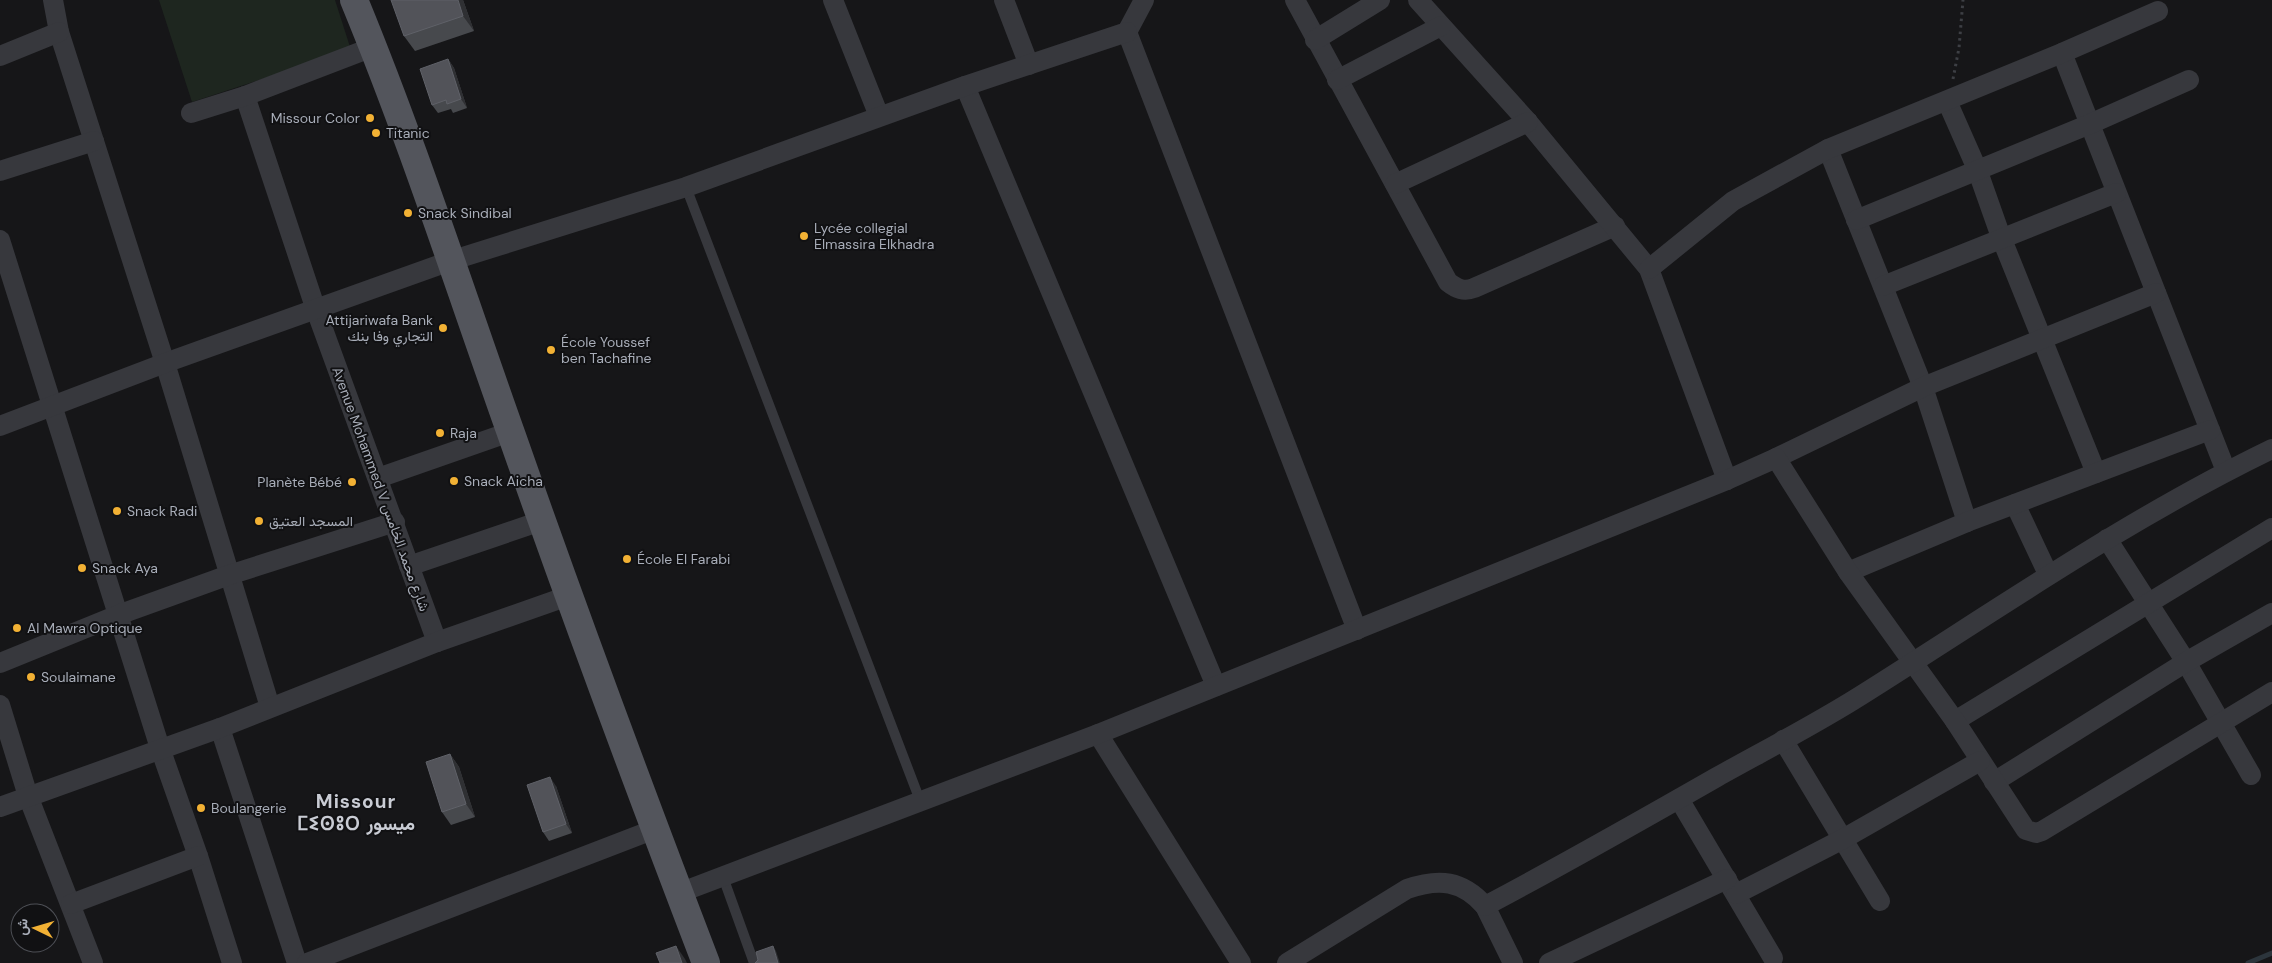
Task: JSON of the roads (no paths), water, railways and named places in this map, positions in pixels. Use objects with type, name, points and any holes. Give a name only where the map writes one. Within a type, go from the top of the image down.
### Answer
[{"type":"main road","points":[[354,0],[373,47],[450,260],[568,596],[706,963]]},
{"type":"street","points":[[53,0],[59,32],[270,707]]},
{"type":"street","points":[[833,0],[879,116]]},
{"type":"street","points":[[1004,0],[1029,64]]},
{"type":"street","points":[[0,426],[164,363],[316,310],[450,260],[686,187],[879,116],[1127,32],[1144,0]]},
{"type":"street","points":[[1295,0],[1448,282],[1460,290],[1474,288],[1615,226]]},
{"type":"street","points":[[1316,40],[1380,0]]},
{"type":"street","points":[[1418,0],[1528,122],[1649,269],[1727,480]]},
{"type":"street","points":[[1649,269],[1733,201],[1828,150],[2158,11]]},
{"type":"street","points":[[1338,80],[1441,26]]},
{"type":"street","points":[[0,56],[59,32]]},
{"type":"street","points":[[1127,32],[1357,630]]},
{"type":"street","points":[[191,113],[244,96],[373,47]]},
{"type":"street","points":[[2062,53],[2226,471]]},
{"type":"street","points":[[1856,220],[2090,124],[2190,80]]},
{"type":"street","points":[[965,86],[1216,686]]},
{"type":"street","name":"Avenue Mohammed V شارع محمد الخامس","points":[[244,96],[316,310],[437,642]]},
{"type":"street","points":[[1947,101],[1977,169],[2001,237],[2096,472]]},
{"type":"street","points":[[1395,184],[1528,122]]},
{"type":"street","points":[[0,172],[94,141]]},
{"type":"street","points":[[1828,150],[1923,387],[1967,522]]},
{"type":"street","points":[[1883,286],[2001,237],[2116,193]]},
{"type":"street","points":[[0,240],[160,748],[198,856],[232,963]]},
{"type":"street","points":[[679,894],[1098,734],[1727,480],[1923,387],[2156,293]]},
{"type":"street","points":[[1848,572],[1967,522],[2210,430]]},
{"type":"street","points":[[378,478],[510,432]]},
{"type":"street","points":[[1485,906],[1552,871],[1850,702],[2048,574],[2226,471],[2272,449]]},
{"type":"street","points":[[1776,458],[1848,572],[1914,661],[2022,826],[2031,832],[2042,831],[2222,724],[2272,692]]},
{"type":"street","points":[[2015,504],[2048,574]]},
{"type":"street","points":[[409,566],[541,521]]},
{"type":"street","points":[[0,663],[118,615],[229,575],[394,522]]},
{"type":"street","points":[[1955,721],[2272,528]]},
{"type":"street","points":[[2107,539],[2186,662],[2251,775]]},
{"type":"street","points":[[0,807],[220,728],[437,642],[568,596]]},
{"type":"street","points":[[1994,782],[2186,662],[2272,613]]},
{"type":"street","points":[[0,705],[28,796],[72,904],[93,963]]},
{"type":"street","points":[[220,728],[297,963]]},
{"type":"street","points":[[1098,734],[1241,963]]},
{"type":"street","points":[[1783,740],[1880,901]]},
{"type":"street","points":[[1549,963],[1843,839],[1980,761]]},
{"type":"street","points":[[1679,799],[1773,958]]},
{"type":"street","points":[[307,963],[655,829]]},
{"type":"street","points":[[72,904],[198,856]]},
{"type":"street","points":[[1287,963],[1407,889],[1433,882],[1456,885],[1475,895],[1485,906],[1509,961]]},
{"type":"lane","points":[[686,187],[921,802]]},
{"type":"lane","points":[[723,877],[754,963]]},
{"type":"waterway","points":[[2248,963],[2272,953]]},
{"type":"place","name":"Missour Color","points":[[370,118]]},
{"type":"place","name":"Titanic","points":[[376,133]]},
{"type":"place","name":"Snack Sindibal","points":[[408,213]]},
{"type":"place","name":"Lycée collegial Elmassira Elkhadra","points":[[804,236]]},
{"type":"place","name":"Attijariwafa Bank التجاري وفا بنك","points":[[443,328]]},
{"type":"place","name":"École Youssef ben Tachafine","points":[[551,350]]},
{"type":"place","name":"Raja","points":[[440,433]]},
{"type":"place","name":"Snack Aicha","points":[[454,481]]},
{"type":"place","name":"Planète Bébé","points":[[352,482]]},
{"type":"place","name":"Snack Radi","points":[[117,511]]},
{"type":"place","name":"المسجد العتيق","points":[[259,521]]},
{"type":"place","name":"École El Farabi","points":[[627,559]]},
{"type":"place","name":"Snack Aya","points":[[82,568]]},
{"type":"place","name":"Al Mawra Optique","points":[[17,628]]},
{"type":"place","name":"Soulaimane","points":[[31,677]]},
{"type":"place","name":"Boulangerie","points":[[201,808]]},
{"type":"district","name":"Missour ⵎⵉⵙⵓⵔ ميسور","points":[[356,812]]}]
